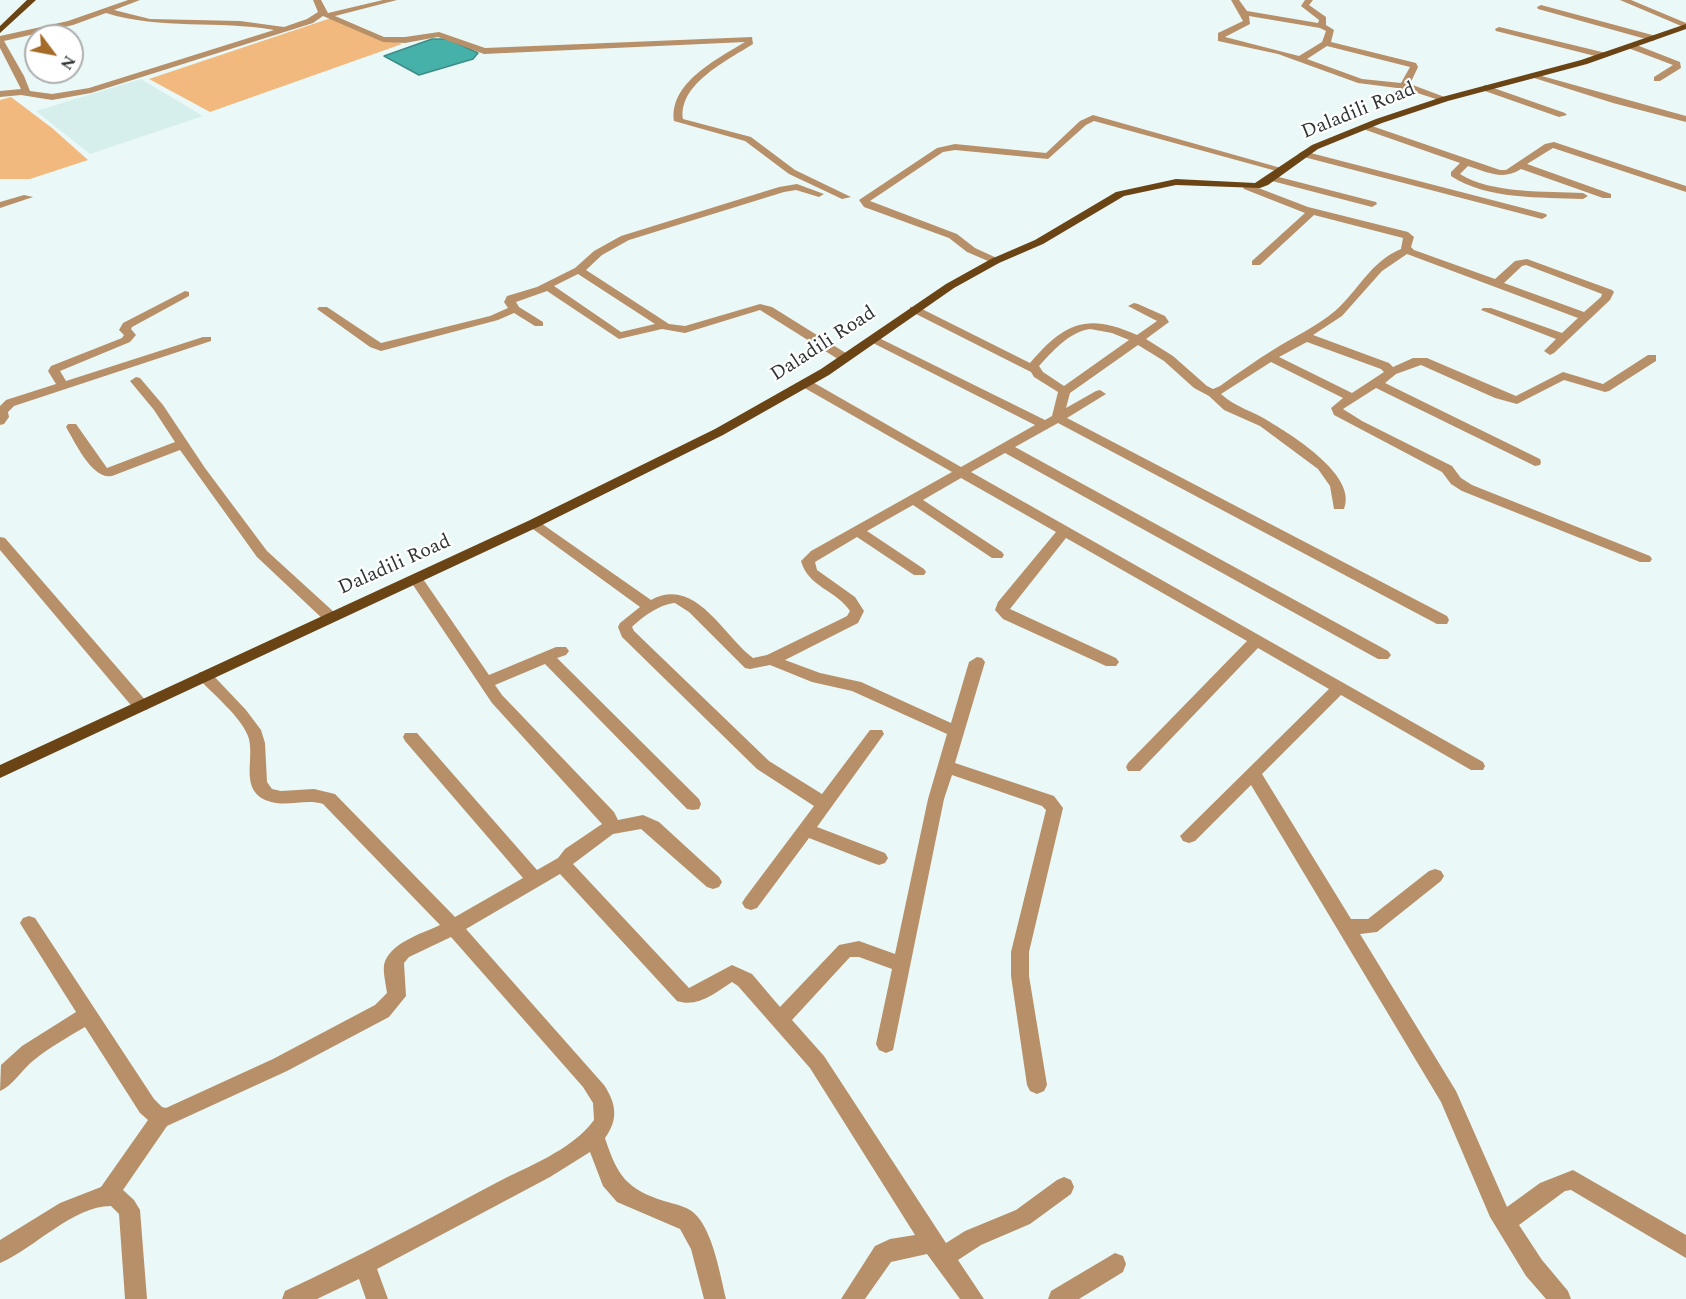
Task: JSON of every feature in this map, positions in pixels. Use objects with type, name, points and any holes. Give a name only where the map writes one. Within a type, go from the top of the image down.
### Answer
[{"type":"main road","points":[[0,22],[23,0]]},
{"type":"main road","points":[[0,31],[32,0]]},
{"type":"main road","name":"Daladili Road","points":[[0,772],[533,524],[719,432],[845,358],[950,286],[995,261],[1039,242],[1120,194],[1134,189],[1176,182],[1248,186],[1264,183],[1303,154],[1366,127],[1445,99],[1603,55],[1684,28]]},
{"type":"street","points":[[26,92],[0,40],[70,23],[136,0]]},
{"type":"street","points":[[317,0],[325,14],[383,39],[405,40],[439,34],[479,50],[489,51],[749,39],[750,42],[728,56],[687,90],[678,110],[680,121],[748,139],[792,172],[846,197]]},
{"type":"street","points":[[0,94],[26,92],[52,97],[91,90],[310,21],[325,14],[393,0]]},
{"type":"street","points":[[1235,0],[1247,22],[1221,35],[1221,39],[1300,59],[1361,81],[1406,86],[1445,99]]},
{"type":"street","points":[[1309,0],[1305,6],[1323,19],[1322,26]]},
{"type":"street","points":[[1624,0],[1684,28]]},
{"type":"street","points":[[1541,7],[1653,38]]},
{"type":"street","points":[[107,11],[138,21],[250,22],[284,29]]},
{"type":"street","points":[[1244,13],[1322,26],[1331,32],[1326,43],[1300,59]]},
{"type":"street","points":[[1499,29],[1603,55]]},
{"type":"street","points":[[1326,43],[1413,65],[1406,86]]},
{"type":"street","points":[[1631,46],[1677,64],[1677,68],[1657,79]]},
{"type":"street","points":[[1534,75],[1616,101],[1686,119]]},
{"type":"street","points":[[1485,88],[1562,115]]},
{"type":"street","points":[[864,200],[940,150],[955,147],[1048,156],[1083,123],[1093,118],[1102,118],[1283,170]]},
{"type":"street","points":[[1366,127],[1503,174],[1548,146],[1560,145],[1686,189]]},
{"type":"street","points":[[1303,154],[1542,216]]},
{"type":"street","points":[[1466,162],[1454,174],[1469,182],[1508,191],[1583,196]]},
{"type":"street","points":[[1520,165],[1607,196]]},
{"type":"street","points":[[1271,178],[1372,204]]},
{"type":"street","points":[[1248,186],[1274,199],[1313,212],[1404,234],[1409,237],[1408,250]]},
{"type":"street","points":[[539,324],[515,309],[510,302],[511,298],[579,270],[598,253],[625,238],[783,189],[797,187],[864,200],[868,205],[953,236],[971,250],[995,261]]},
{"type":"street","points":[[0,205],[28,197]]},
{"type":"street","points":[[1256,263],[1313,212]]},
{"type":"street","points":[[1307,337],[1310,331],[1338,314],[1357,291],[1394,257],[1408,250],[1586,317]]},
{"type":"street","points":[[1496,284],[1519,263],[1527,262],[1608,292],[1606,298],[1550,351]]},
{"type":"street","points":[[579,270],[665,326],[685,330],[754,308],[765,308],[845,358]]},
{"type":"street","points":[[542,287],[552,288],[620,336],[665,326]]},
{"type":"street","points":[[63,386],[55,369],[126,340],[130,335],[125,330],[127,325],[184,294]]},
{"type":"street","points":[[1052,422],[1064,391],[1161,325],[1163,320],[1134,306]]},
{"type":"street","points":[[323,309],[374,345],[381,347],[494,318],[515,309]]},
{"type":"street","points":[[915,309],[1033,369],[1064,391]]},
{"type":"street","points":[[1487,310],[1564,338]]},
{"type":"street","points":[[1033,369],[1035,363],[1080,327],[1096,326],[1138,341],[1162,353],[1203,389],[1213,393],[1228,407],[1264,423],[1323,466],[1335,482],[1339,506]]},
{"type":"street","points":[[1213,393],[1224,389],[1289,344],[1307,337],[1385,366],[1391,372]]},
{"type":"street","points":[[0,421],[3,417],[2,411],[10,403],[207,339]]},
{"type":"street","points":[[873,339],[1052,422],[1442,620]]},
{"type":"street","points":[[1270,357],[1353,398]]},
{"type":"street","points":[[1645,559],[1461,485],[1447,469],[1358,424],[1338,412],[1337,408],[1391,372],[1413,362],[1423,361],[1504,398],[1517,400],[1563,376],[1600,387],[1611,387],[1652,358]]},
{"type":"street","points":[[136,381],[159,408],[262,554],[330,617]]},
{"type":"street","points":[[805,383],[961,474],[1477,766]]},
{"type":"street","points":[[1376,383],[1535,462]]},
{"type":"street","points":[[824,804],[763,765],[627,633],[625,627],[628,622],[668,598],[676,597],[684,600],[740,658],[750,664],[771,660],[853,619],[857,611],[855,606],[811,572],[808,561],[1100,394]]},
{"type":"street","points":[[72,427],[100,470],[107,473],[183,444]]},
{"type":"street","points":[[1006,448],[1383,655]]},
{"type":"street","points":[[914,500],[997,555]]},
{"type":"street","points":[[533,524],[651,607]]},
{"type":"street","points":[[858,531],[919,572]]},
{"type":"street","points":[[1064,532],[1011,594],[1001,607],[1002,610],[1008,615],[1111,662]]},
{"type":"street","points":[[0,541],[141,706]]},
{"type":"street","points":[[416,579],[486,683],[510,714],[608,817],[611,823],[609,828]]},
{"type":"street","points":[[1134,767],[1256,641]]},
{"type":"street","points":[[486,683],[554,654],[693,804]]},
{"type":"street","points":[[771,660],[817,678],[856,686],[955,731]]},
{"type":"street","points":[[886,1044],[945,766],[977,663]]},
{"type":"street","points":[[205,676],[255,733],[258,746],[258,779],[266,793],[276,797],[290,798],[321,795],[329,799],[453,927],[599,1092],[604,1104],[603,1125],[595,1137],[549,1166],[365,1266],[293,1299]]},
{"type":"street","points":[[1189,836],[1339,688]]},
{"type":"street","points":[[750,903],[876,734]]},
{"type":"street","points":[[411,737],[535,879]]},
{"type":"street","points":[[945,766],[1048,801],[1054,808],[1020,952],[1020,976],[1037,1085]]},
{"type":"street","points":[[1253,773],[1449,1097],[1497,1209],[1534,1268],[1560,1299]]},
{"type":"street","points":[[29,923],[147,1106],[153,1114],[161,1118],[170,1118],[270,1070],[382,1011],[397,996],[393,967],[396,959],[403,952],[453,927],[564,863],[571,854],[609,828],[643,822],[652,827],[713,882]]},
{"type":"street","points":[[805,829],[879,858]]},
{"type":"street","points":[[564,863],[567,870],[684,995],[697,994],[732,973],[745,980],[817,1062],[938,1250],[973,1299]]},
{"type":"street","points":[[1345,926],[1371,927],[1435,876]]},
{"type":"street","points":[[780,1020],[845,950],[859,949],[902,965]]},
{"type":"street","points":[[0,1082],[12,1066],[25,1056],[88,1015]]},
{"type":"street","points":[[107,1196],[161,1118]]},
{"type":"street","points":[[595,1137],[606,1172],[615,1188],[637,1203],[681,1216],[689,1222],[697,1238],[715,1299]]},
{"type":"street","points":[[1505,1222],[1553,1186],[1573,1180],[1686,1247]]},
{"type":"street","points":[[852,1299],[883,1254],[890,1250],[938,1250],[973,1238],[1023,1216],[1064,1187]]},
{"type":"street","points":[[0,1252],[85,1203],[107,1196],[121,1199],[129,1210],[136,1299]]},
{"type":"street","points":[[1059,1299],[1115,1264]]},
{"type":"street","points":[[365,1266],[377,1299]]},
{"type":"shaded area","points":[[331,18],[402,44],[210,112],[149,79]]},
{"type":"shaded area","points":[[141,79],[203,116],[90,154],[36,111]]},
{"type":"shaded area","points":[[11,97],[52,128],[88,160],[30,179],[0,179],[0,100]]},
{"type":"water","points":[[432,39],[448,39],[478,53],[473,59],[419,75],[384,56]]}]
